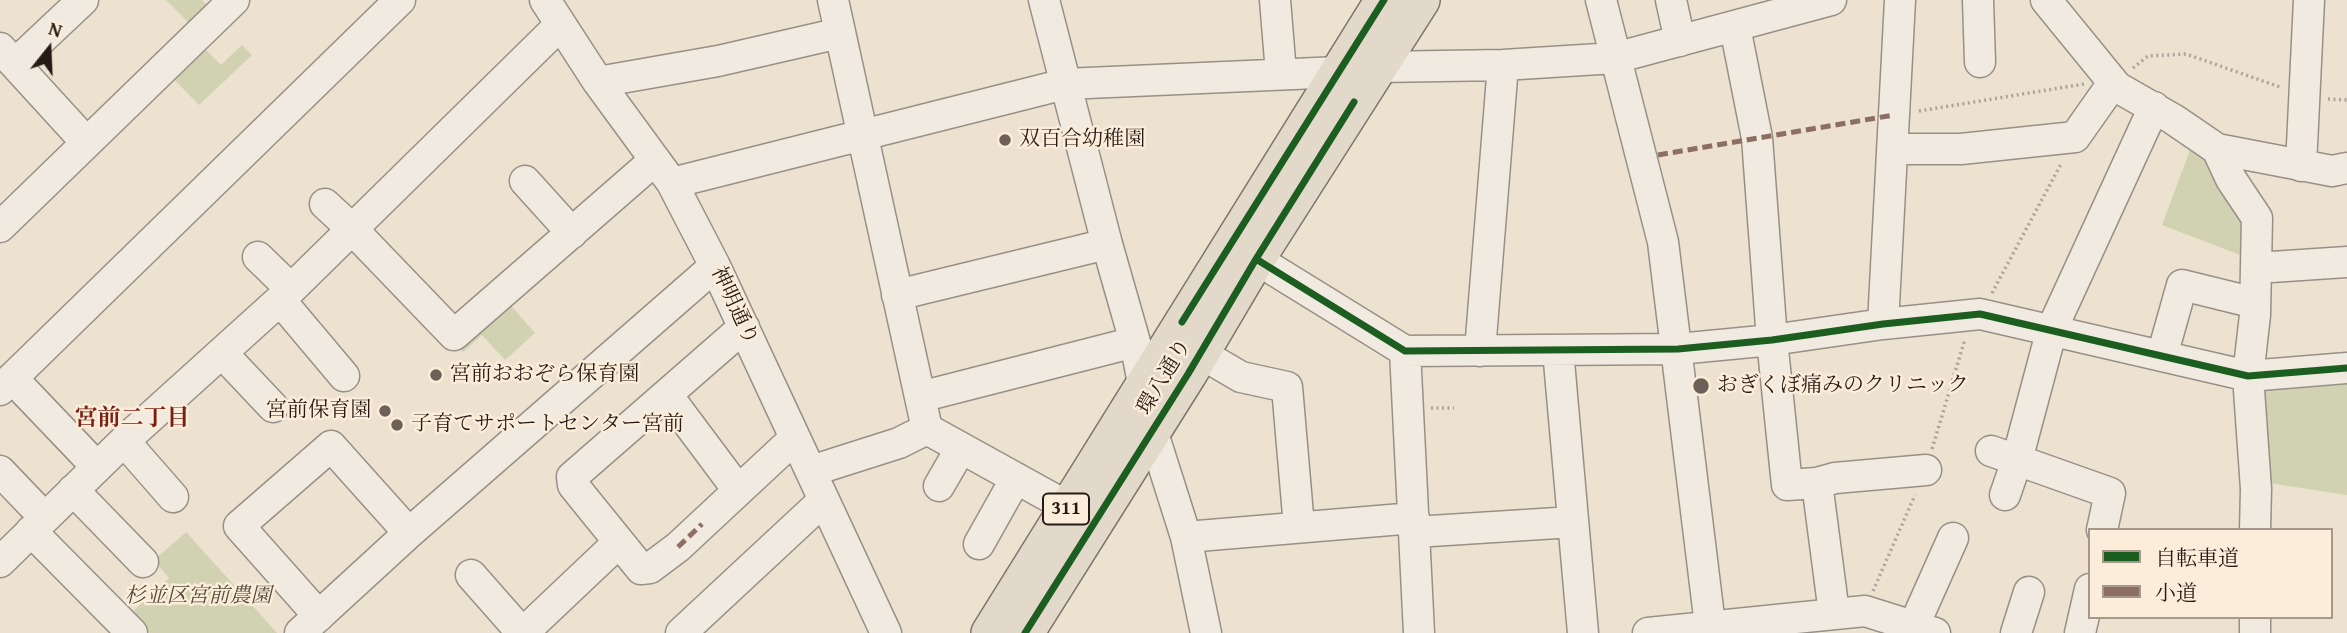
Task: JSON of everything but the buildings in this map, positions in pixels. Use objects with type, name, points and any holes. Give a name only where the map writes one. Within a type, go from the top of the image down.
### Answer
[{"type":"main road","name":"環八通り","points":[[990,633],[1384,0]]},
{"type":"main road","name":"環八通り","points":[[1025,633],[1256,259],[1421,0]]},
{"type":"street","points":[[83,0],[8,56],[86,142]]},
{"type":"street","points":[[0,227],[234,0]]},
{"type":"street","points":[[97,467],[6,384],[400,0]]},
{"type":"street","points":[[833,0],[927,429],[1068,507]]},
{"type":"street","points":[[1044,0],[1135,342],[1152,430],[1186,537],[1206,633]]},
{"type":"street","points":[[1275,0],[1281,73]]},
{"type":"street","points":[[1601,0],[1663,242],[1711,630]]},
{"type":"street","points":[[1671,0],[1681,41]]},
{"type":"street","points":[[1378,67],[1503,65],[1615,58],[1830,0]]},
{"type":"street","points":[[1883,324],[1900,0]]},
{"type":"street","points":[[1979,0],[1980,62]]},
{"type":"street","points":[[2046,0],[2113,83],[2217,149],[2332,171],[2347,168]]},
{"type":"street","points":[[2301,166],[2309,0]]},
{"type":"street","points":[[0,562],[124,441],[285,295],[552,12]]},
{"type":"street","name":"神明通り","points":[[552,12],[598,82],[663,172],[715,266],[886,633]]},
{"type":"street","points":[[1735,27],[1757,138],[1772,340],[1787,485],[1817,483],[1835,478],[1926,471]]},
{"type":"street","points":[[598,82],[718,61],[840,33]]},
{"type":"street","points":[[1480,351],[1503,65]]},
{"type":"street","points":[[325,204],[454,335],[572,233],[663,172],[863,136],[1065,84],[1339,72]]},
{"type":"street","points":[[1892,149],[1961,149],[2075,137],[2113,83]]},
{"type":"street","points":[[2005,495],[2004,455],[2052,329],[2154,107]]},
{"type":"street","points":[[2217,149],[2231,178],[2257,218],[2255,303],[2248,376],[2256,489],[2255,528]]},
{"type":"street","points":[[525,181],[572,233]]},
{"type":"street","points":[[898,295],[1107,244]]},
{"type":"street","points":[[258,257],[344,376]]},
{"type":"street","points":[[1256,259],[1405,351],[1678,349],[1980,314],[2248,376],[2347,368]]},
{"type":"street","points":[[2256,268],[2347,262]]},
{"type":"street","points":[[409,533],[331,446],[239,526],[309,624],[409,533],[715,266]]},
{"type":"street","points":[[2162,356],[2182,285],[2255,303]]},
{"type":"street","points":[[744,327],[572,477],[573,485],[641,569],[650,568],[678,547],[795,438]]},
{"type":"street","points":[[920,397],[1135,342]]},
{"type":"street","points":[[1558,350],[1583,633]]},
{"type":"street","points":[[1405,351],[1419,633]]},
{"type":"street","points":[[1200,353],[1241,377],[1287,387],[1299,527]]},
{"type":"street","points":[[223,354],[274,407]]},
{"type":"street","points":[[667,395],[738,490]]},
{"type":"street","points":[[811,471],[899,443],[927,429]]},
{"type":"street","points":[[124,441],[173,497]]},
{"type":"street","points":[[939,486],[961,448]]},
{"type":"street","points":[[2004,455],[2110,493],[2102,528]]},
{"type":"street","points":[[0,471],[38,525],[132,633]]},
{"type":"street","points":[[979,544],[1016,478]]},
{"type":"street","points":[[1815,621],[1817,483]]},
{"type":"street","points":[[73,490],[143,562]]},
{"type":"street","points":[[681,633],[824,500]]},
{"type":"street","points":[[1186,537],[1299,527],[1573,522]]},
{"type":"street","points":[[1648,633],[1815,621],[1865,611],[1918,631],[1953,538]]},
{"type":"street","points":[[471,575],[523,633],[618,543]]},
{"type":"street","points":[[2016,633],[2029,592]]},
{"type":"street","points":[[2080,633],[2088,598]]},
{"type":"path","points":[[1894,115],[2113,83],[2148,56],[2186,54],[2306,95],[2347,100]]},
{"type":"path","points":[[1965,340],[2075,137]]},
{"type":"path","points":[[1430,408],[1454,408]]},
{"type":"green space","points":[[166,0],[202,0],[212,10],[194,28]]},
{"type":"green space","points":[[199,43],[221,65],[242,45],[252,55],[199,105],[168,73]]},
{"type":"green space","points":[[2193,142],[2247,211],[2248,258],[2162,225]]},
{"type":"green space","points":[[506,300],[535,333],[505,360],[482,335],[463,352],[457,343]]},
{"type":"green space","points":[[2347,380],[2347,495],[2269,483],[2259,388]]},
{"type":"green space","name":"杉並区宮前農園","points":[[186,532],[277,633],[150,633],[130,614],[169,578],[154,560]]},
{"type":"marked path","points":[[1658,155],[1894,115]]},
{"type":"marked path","points":[[678,547],[702,524]]},
{"type":"cycle path","points":[[1182,322],[1384,0]]},
{"type":"cycle path","points":[[1025,633],[1188,374],[1354,102]]},
{"type":"cycle path","points":[[1256,259],[1405,351],[1678,349],[1980,314],[2248,376],[2347,368]]},
{"type":"place","name":"双百合幼稚園","points":[[1005,140]]},
{"type":"place","name":"宮前おおぞら保育園","points":[[436,375]]},
{"type":"place","name":"おぎくぼ痛みのクリニック","points":[[1701,386]]},
{"type":"place","name":"宮前保育園","points":[[385,411]]},
{"type":"place","name":"子育てサポートセンター宮前","points":[[397,425]]},
{"type":"district","name":"宮前二丁目","points":[[132,419]]}]
